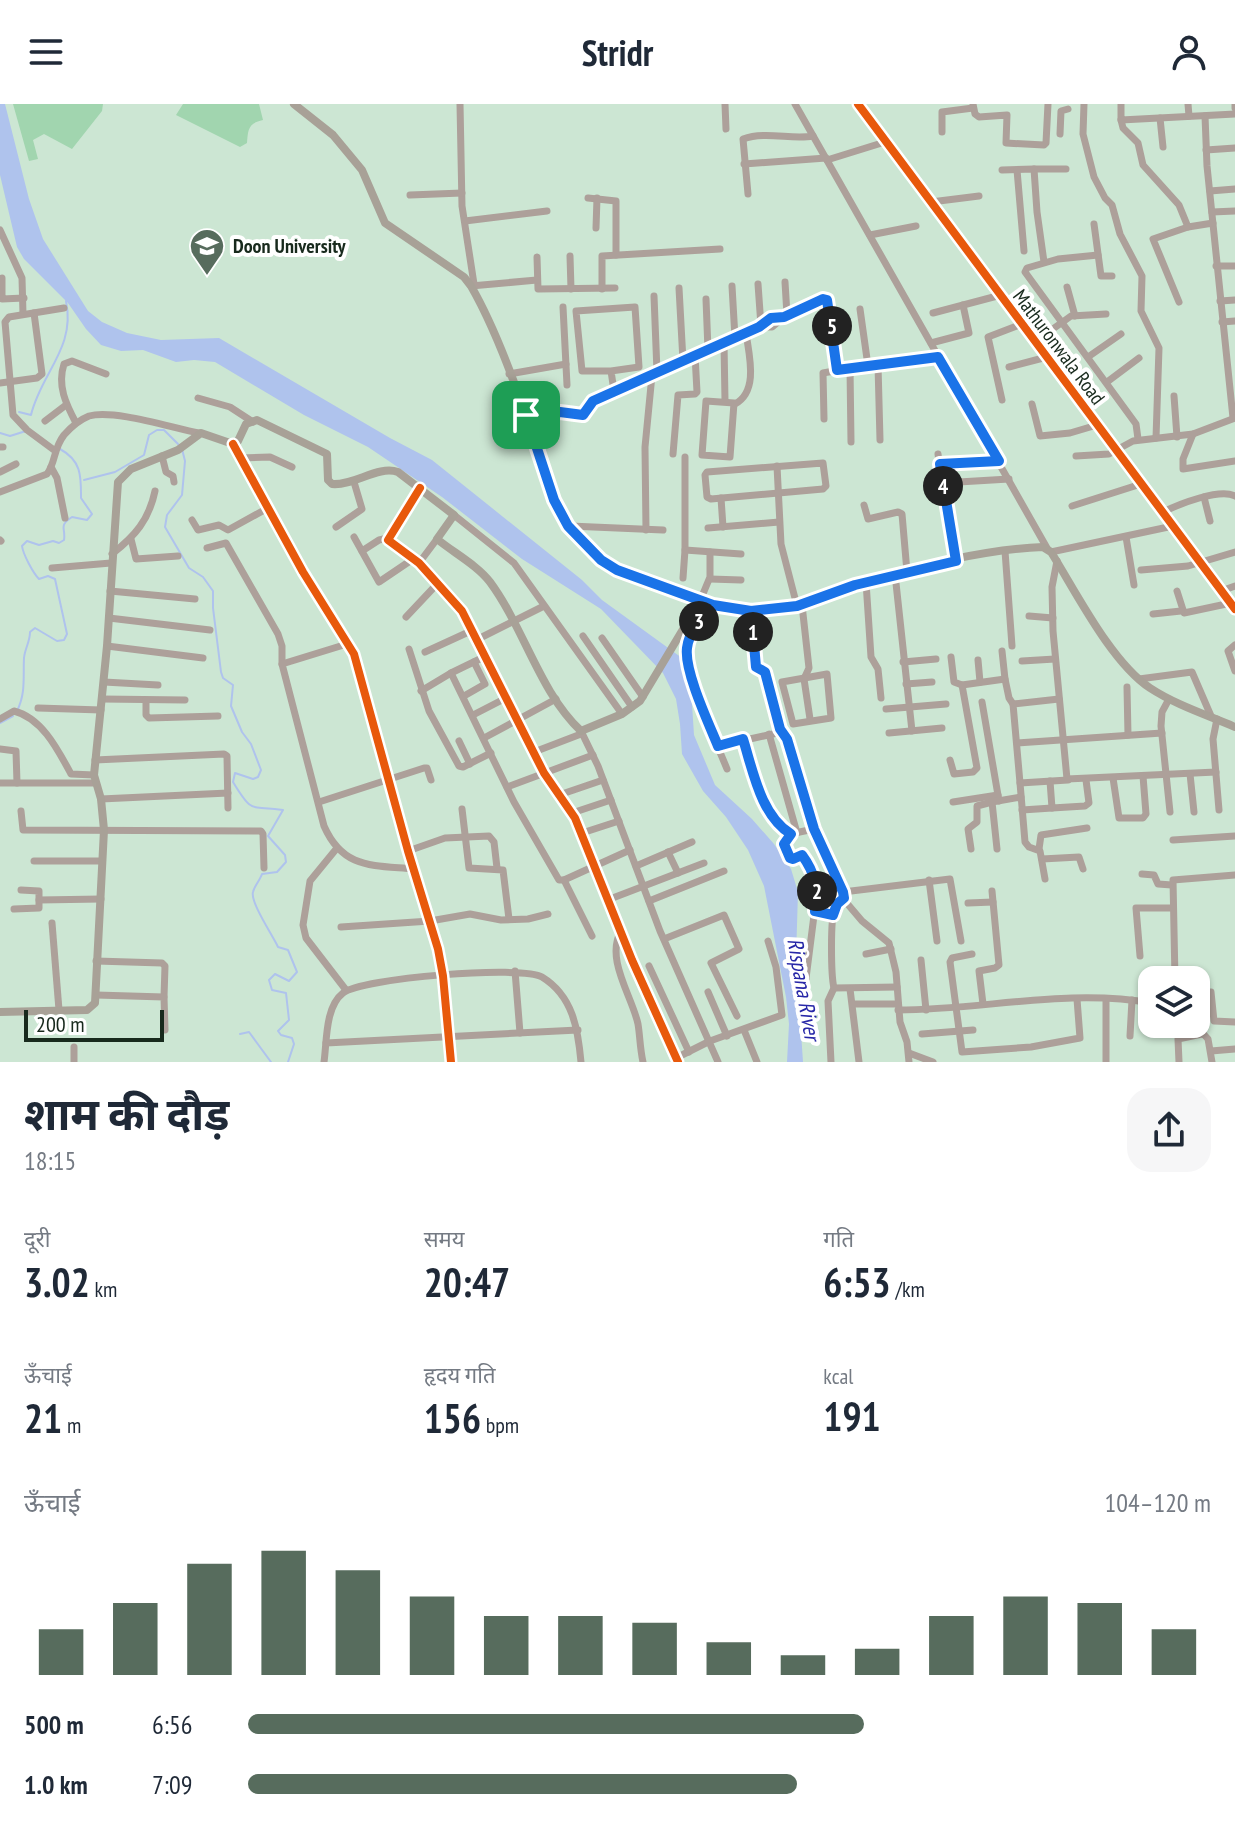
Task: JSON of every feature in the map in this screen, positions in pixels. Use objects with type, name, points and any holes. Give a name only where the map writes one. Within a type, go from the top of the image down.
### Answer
[{"type":"main road","points":[[294,104],[333,135],[362,170],[385,223],[472,285],[526,415],[554,500],[568,526],[601,560],[617,570],[700,601],[751,611],[800,605],[895,574],[1005,551],[1041,547],[1049,550],[1115,652],[1139,679],[1169,699],[1235,727]]},
{"type":"main road","points":[[0,1012],[87,1010],[95,1003],[104,830],[101,799],[94,779],[95,760],[107,646],[118,482],[131,469],[178,450],[199,433],[233,444],[238,441],[246,424],[253,422],[266,423],[325,453],[329,458],[328,480],[332,484],[354,482],[391,470],[454,515],[437,539],[486,577],[515,621],[556,699],[581,732],[622,714],[643,697],[700,601]]},
{"type":"street","points":[[460,104],[462,193],[472,285],[537,280]]},
{"type":"street","points":[[725,104],[726,129]]},
{"type":"street","points":[[795,104],[1049,550],[1173,526]]},
{"type":"street","name":"Mathuronwala Road","points":[[858,104],[1233,606]]},
{"type":"street","points":[[942,132],[942,112],[973,106],[979,117],[1007,115],[1007,144],[1045,145],[1048,104]]},
{"type":"street","points":[[1084,104],[1083,134],[1093,175],[1112,205],[1120,234],[1142,276],[1141,311],[1159,348],[1156,438]]},
{"type":"street","points":[[1121,104],[1123,128],[1138,143],[1143,165],[1179,205],[1188,227]]},
{"type":"street","points":[[1188,104],[1189,116]]},
{"type":"street","points":[[1076,456],[1117,451],[1138,439],[1193,434],[1234,418],[1206,150],[1210,104]]},
{"type":"street","points":[[1060,134],[1061,111],[1068,109]]},
{"type":"street","points":[[1121,120],[1235,114]]},
{"type":"street","points":[[1160,118],[1163,147]]},
{"type":"street","points":[[1048,119],[1061,120]]},
{"type":"street","points":[[748,194],[741,144],[745,137],[813,136]]},
{"type":"street","points":[[744,164],[826,159],[885,142]]},
{"type":"street","points":[[1206,150],[1235,148]]},
{"type":"street","points":[[1034,169],[1044,262]]},
{"type":"street","points":[[1002,170],[1066,169]]},
{"type":"street","points":[[1017,170],[1024,251]]},
{"type":"street","points":[[1210,191],[1235,189]]},
{"type":"street","points":[[410,195],[462,193]]},
{"type":"street","points":[[931,202],[979,196]]},
{"type":"street","points":[[596,228],[592,198],[616,202],[616,255]]},
{"type":"street","points":[[465,221],[547,211]]},
{"type":"street","points":[[1212,212],[1235,211]]},
{"type":"street","points":[[1019,215],[1037,212]]},
{"type":"street","points":[[1179,302],[1153,239],[1188,227],[1213,223]]},
{"type":"street","points":[[1094,224],[1101,277],[1112,276]]},
{"type":"street","points":[[870,235],[916,226]]},
{"type":"street","points":[[0,230],[22,278],[23,314]]},
{"type":"street","points":[[602,289],[601,258],[720,249]]},
{"type":"street","points":[[1098,255],[1044,262],[1025,272],[1136,424],[1138,439]]},
{"type":"street","points":[[570,256],[571,289]]},
{"type":"street","points":[[537,257],[538,289],[615,288]]},
{"type":"street","points":[[1216,266],[1235,266]]},
{"type":"street","points":[[2,278],[2,299],[24,298]]},
{"type":"street","points":[[785,282],[785,316]]},
{"type":"street","points":[[758,284],[760,326]]},
{"type":"street","points":[[732,286],[735,338]]},
{"type":"street","points":[[1067,287],[1075,316]]},
{"type":"street","points":[[679,288],[683,361]]},
{"type":"street","points":[[933,313],[1001,295]]},
{"type":"street","points":[[646,530],[645,447],[654,374],[654,296]]},
{"type":"street","points":[[706,299],[708,350]]},
{"type":"street","points":[[526,415],[560,412],[583,415],[593,401],[614,391],[760,326],[772,327],[785,316],[827,300],[837,370]]},
{"type":"street","points":[[1220,301],[1235,300]]},
{"type":"street","points":[[931,343],[969,333],[963,305]]},
{"type":"street","points":[[563,307],[567,385]]},
{"type":"street","points":[[635,307],[639,367],[611,371],[582,371],[576,311],[635,307]]},
{"type":"street","points":[[54,450],[13,415],[5,320],[64,308]]},
{"type":"street","points":[[860,309],[868,366]]},
{"type":"street","points":[[0,383],[37,378],[42,374],[34,313]]},
{"type":"street","points":[[1036,341],[1075,316],[1106,314]]},
{"type":"street","points":[[1222,322],[1235,321]]},
{"type":"street","points":[[1002,400],[988,337],[1022,324]]},
{"type":"street","points":[[731,457],[702,455],[705,402],[735,404],[742,400],[750,384],[746,333]]},
{"type":"street","points":[[1088,357],[1121,334]]},
{"type":"street","points":[[724,343],[725,401]]},
{"type":"street","points":[[673,454],[678,395],[697,392],[695,355]]},
{"type":"street","points":[[824,419],[822,376],[825,372],[938,357]]},
{"type":"street","points":[[1009,367],[1047,357]]},
{"type":"street","points":[[1107,382],[1139,358]]},
{"type":"street","points":[[76,423],[66,405],[61,374],[66,363],[72,361],[106,374]]},
{"type":"street","points":[[509,374],[566,364]]},
{"type":"street","points":[[878,365],[880,440]]},
{"type":"street","points":[[850,368],[851,442]]},
{"type":"street","points":[[611,371],[614,391]]},
{"type":"street","points":[[1174,396],[1177,437]]},
{"type":"street","points":[[198,398],[230,407],[253,422]]},
{"type":"street","points":[[732,470],[735,404]]},
{"type":"street","points":[[1032,404],[1040,436],[1070,433],[1097,425]]},
{"type":"street","points":[[45,421],[66,405]]},
{"type":"street","points":[[0,492],[47,474],[54,450],[76,423],[94,415],[121,417],[199,433]]},
{"type":"street","points":[[1193,434],[1183,459],[1184,470],[1235,461]]},
{"type":"street","points":[[233,444],[303,572],[354,654],[430,921],[443,976],[451,1062]]},
{"type":"street","points":[[938,454],[956,561]]},
{"type":"street","points":[[162,456],[166,473],[173,476],[174,482]]},
{"type":"street","points":[[241,458],[270,457],[292,467]]},
{"type":"street","points":[[683,578],[685,457]]},
{"type":"street","points":[[940,464],[999,461]]},
{"type":"street","points":[[823,463],[826,486],[823,489],[708,498],[705,474],[732,470],[823,463]]},
{"type":"street","points":[[0,472],[16,464]]},
{"type":"street","points":[[777,466],[783,554],[800,605],[809,668],[805,677],[810,719]]},
{"type":"street","points":[[51,467],[57,478],[65,518]]},
{"type":"street","points":[[942,483],[1009,479]]},
{"type":"street","points":[[336,527],[362,509],[354,482]]},
{"type":"street","points":[[1072,506],[1141,484]]},
{"type":"street","points":[[362,551],[388,538],[420,488]]},
{"type":"street","points":[[52,568],[112,558],[131,539],[149,513],[155,491]]},
{"type":"street","points":[[1163,512],[1204,497],[1230,493],[1235,496]]},
{"type":"street","points":[[1204,497],[1210,521]]},
{"type":"street","points":[[721,498],[723,527]]},
{"type":"street","points":[[864,505],[867,518],[898,512],[902,514],[907,572]]},
{"type":"street","points":[[192,520],[198,530],[218,525],[228,530],[268,508]]},
{"type":"street","points":[[454,515],[511,559],[622,714]]},
{"type":"street","points":[[708,528],[779,522]]},
{"type":"street","points":[[568,526],[663,530]]},
{"type":"street","points":[[354,537],[380,583],[416,561],[437,539]]},
{"type":"street","points":[[1126,537],[1134,585]]},
{"type":"street","points":[[388,538],[438,583],[462,611],[478,639],[544,773],[582,833],[677,1060],[710,1041],[782,1013],[776,967],[768,941]]},
{"type":"street","points":[[131,539],[136,559],[178,556]]},
{"type":"street","points":[[207,548],[226,543],[278,634],[282,664],[324,826],[337,848],[349,858],[366,865],[414,869]]},
{"type":"street","points":[[685,550],[741,554]]},
{"type":"street","points":[[1005,551],[1012,646]]},
{"type":"street","points":[[700,601],[710,579],[710,552]]},
{"type":"street","points":[[1141,570],[1200,564],[1235,552]]},
{"type":"street","points":[[1057,561],[1053,580],[1055,659],[1068,780]]},
{"type":"street","points":[[895,574],[912,731]]},
{"type":"street","points":[[710,579],[741,580]]},
{"type":"street","points":[[866,582],[871,657],[877,667],[881,698]]},
{"type":"street","points":[[406,617],[438,583]]},
{"type":"street","points":[[1221,591],[1235,586]]},
{"type":"street","points":[[110,591],[195,599]]},
{"type":"street","points":[[1177,591],[1181,611]]},
{"type":"street","points":[[713,605],[696,625],[686,651],[696,690],[727,769]]},
{"type":"street","points":[[478,639],[544,606]]},
{"type":"street","points":[[1153,614],[1233,606]]},
{"type":"street","points":[[751,611],[756,667],[765,672],[814,829],[843,895],[862,921],[888,941],[909,1058],[933,1062]]},
{"type":"street","points":[[1029,616],[1053,618]]},
{"type":"street","points":[[109,618],[210,630]]},
{"type":"street","points":[[425,652],[473,630]]},
{"type":"street","points":[[583,636],[632,707]]},
{"type":"street","points":[[602,638],[643,697]]},
{"type":"street","points":[[282,664],[347,644]]},
{"type":"street","points":[[1235,645],[1228,651],[1235,671]]},
{"type":"street","points":[[107,646],[203,658]]},
{"type":"street","points":[[409,649],[421,691],[456,762],[462,768],[491,753]]},
{"type":"street","points":[[1002,651],[1005,679],[1013,704],[1026,844],[1039,849]]},
{"type":"street","points":[[421,691],[486,656]]},
{"type":"street","points":[[951,657],[954,682],[962,685],[1005,679]]},
{"type":"street","points":[[903,662],[936,659]]},
{"type":"street","points":[[1022,661],[1055,659]]},
{"type":"street","points":[[978,660],[980,682]]},
{"type":"street","points":[[464,696],[485,684],[474,662]]},
{"type":"street","points":[[1139,679],[1192,672],[1214,718],[1219,810]]},
{"type":"street","points":[[451,673],[514,802],[559,880],[630,850]]},
{"type":"street","points":[[828,675],[832,714],[829,719],[798,725],[791,722],[781,683],[805,677],[828,675]]},
{"type":"street","points":[[104,682],[158,685]]},
{"type":"street","points":[[906,684],[932,682]]},
{"type":"street","points":[[950,760],[954,774],[973,772],[977,768],[962,685]]},
{"type":"street","points":[[1127,687],[1128,735]]},
{"type":"street","points":[[473,715],[506,698]]},
{"type":"street","points":[[102,699],[185,700]]},
{"type":"street","points":[[484,738],[556,699]]},
{"type":"street","points":[[1013,704],[1059,699]]},
{"type":"street","points":[[1169,699],[1162,712],[1162,733],[1170,812]]},
{"type":"street","points":[[146,700],[146,715],[149,718],[218,716]]},
{"type":"street","points":[[982,702],[996,799],[997,849]]},
{"type":"street","points":[[886,709],[946,704]]},
{"type":"street","points":[[38,708],[101,710]]},
{"type":"street","points":[[0,719],[17,712],[34,721],[60,751],[71,774],[94,779]]},
{"type":"street","points":[[889,733],[942,728]]},
{"type":"street","points":[[534,752],[581,732],[593,755],[664,939],[718,1062]]},
{"type":"street","points":[[718,746],[782,732]]},
{"type":"street","points":[[1017,743],[1162,733]]},
{"type":"street","points":[[769,734],[794,834]]},
{"type":"street","points":[[743,739],[766,805],[780,825],[794,834]]},
{"type":"street","points":[[459,741],[470,764]]},
{"type":"street","points":[[0,749],[15,750],[17,783]]},
{"type":"street","points":[[95,760],[224,754],[227,756],[228,808]]},
{"type":"street","points":[[507,787],[593,755]]},
{"type":"street","points":[[319,802],[424,768],[427,768],[431,780]]},
{"type":"street","points":[[1020,783],[1216,772]]},
{"type":"street","points":[[1190,774],[1194,812]]},
{"type":"street","points":[[1113,778],[1119,818],[1143,818],[1146,814],[1143,776]]},
{"type":"street","points":[[0,783],[94,779]]},
{"type":"street","points":[[559,795],[603,780]]},
{"type":"street","points":[[1022,810],[1088,805],[1086,780]]},
{"type":"street","points":[[1050,781],[1052,808]]},
{"type":"street","points":[[101,799],[228,793]]},
{"type":"street","points":[[953,802],[1021,797]]},
{"type":"street","points":[[971,849],[968,829],[977,822],[977,806],[996,799]]},
{"type":"street","points":[[572,813],[611,800]]},
{"type":"street","points":[[462,809],[469,868],[497,868],[504,872],[509,919]]},
{"type":"street","points":[[21,811],[23,830],[261,831],[264,868]]},
{"type":"street","points":[[582,833],[619,821]]},
{"type":"street","points":[[1045,879],[1039,849],[1041,835],[1087,828]]},
{"type":"street","points":[[805,986],[817,892],[815,879],[802,855],[790,858],[784,844],[794,834],[814,829]]},
{"type":"street","points":[[1173,840],[1235,836]]},
{"type":"street","points":[[408,851],[445,838],[491,837],[497,868]]},
{"type":"street","points":[[636,866],[692,842]]},
{"type":"street","points":[[337,848],[310,881],[303,925],[306,938],[346,990]]},
{"type":"street","points":[[668,852],[678,873]]},
{"type":"street","points":[[1042,859],[1078,857],[1083,869]]},
{"type":"street","points":[[34,861],[102,861]]},
{"type":"street","points":[[610,899],[704,863]]},
{"type":"street","points":[[649,901],[724,871]]},
{"type":"street","points":[[1142,874],[1154,875],[1158,884],[1172,885]]},
{"type":"street","points":[[1174,966],[1172,885],[1175,879],[1235,875]]},
{"type":"street","points":[[564,880],[592,936]]},
{"type":"street","points":[[929,880],[937,941]]},
{"type":"street","points":[[831,1062],[827,1002],[834,988],[833,915],[843,895],[929,880],[951,880],[961,941]]},
{"type":"street","points":[[14,909],[37,910],[38,890],[21,890]]},
{"type":"street","points":[[983,1004],[979,970],[999,965],[992,891]]},
{"type":"street","points":[[39,900],[101,899]]},
{"type":"street","points":[[968,903],[993,902]]},
{"type":"street","points":[[1140,956],[1136,908],[1172,908]]},
{"type":"street","points":[[815,911],[833,915]]},
{"type":"street","points":[[341,927],[430,921],[470,914],[491,919],[532,919],[548,914]]},
{"type":"street","points":[[664,939],[720,915],[726,917],[739,949],[711,963],[737,1016]]},
{"type":"street","points":[[52,923],[59,1010]]},
{"type":"street","points":[[621,931],[617,939],[618,962],[637,1022],[643,1062]]},
{"type":"street","points":[[866,954],[891,949]]},
{"type":"street","points":[[972,954],[950,960],[961,1051],[964,1053],[1078,1039],[1081,1035],[1077,999]]},
{"type":"street","points":[[921,960],[926,1010]]},
{"type":"street","points":[[96,961],[162,963],[165,966],[165,1030]]},
{"type":"street","points":[[649,966],[689,1052]]},
{"type":"street","points":[[515,971],[520,1033]]},
{"type":"street","points":[[324,1062],[333,1006],[346,990],[388,980],[515,971],[540,976],[556,989],[571,1009],[578,1030],[581,1062]]},
{"type":"street","points":[[834,988],[897,987]]},
{"type":"street","points":[[850,989],[859,1062]]},
{"type":"street","points":[[708,992],[727,1036]]},
{"type":"street","points":[[1211,992],[1214,1021],[1235,1022]]},
{"type":"street","points":[[96,995],[164,997]]},
{"type":"street","points":[[853,1004],[926,1010],[1077,999],[1138,1001]]},
{"type":"street","points":[[1106,999],[1106,1062]]},
{"type":"street","points":[[1130,1036],[1132,1000]]},
{"type":"street","points":[[326,1043],[578,1030]]},
{"type":"street","points":[[744,1030],[757,1062]]},
{"type":"street","points":[[922,1034],[973,1030]]},
{"type":"street","points":[[1179,1062],[1178,1039],[1183,1038]]},
{"type":"street","points":[[1207,1038],[1212,1062]]},
{"type":"street","points":[[74,1047],[74,1062]]},
{"type":"street","points":[[1211,1051],[1235,1049]]},
{"type":"green space","points":[[13,104],[103,104],[102,111],[72,149],[44,134],[33,140],[38,159],[29,161]]},
{"type":"green space","points":[[183,104],[259,104],[263,120],[252,125],[247,143],[240,147],[176,115]]},
{"type":"water","points":[[0,104],[5,104],[29,199],[43,239],[88,311],[102,322],[127,333],[161,340],[219,338],[432,460],[582,580],[602,600],[682,658],[690,674],[694,735],[715,785],[774,844],[791,869],[798,892],[796,958],[803,1062],[787,1062],[789,1024],[786,997],[764,886],[748,850],[726,817],[703,791],[682,754],[676,699],[663,673],[601,609],[522,559],[442,497],[368,447],[304,415],[215,362],[176,362],[143,350],[121,351],[101,345],[68,303],[24,259],[17,247],[0,175]]},
{"type":"waterway","points":[[19,412],[31,415],[62,347],[68,318],[66,301]]},
{"type":"waterway","points":[[84,480],[115,472],[144,455],[149,435],[157,430],[164,430],[178,444]]},
{"type":"waterway","points":[[0,433],[10,436],[26,431]]},
{"type":"waterway","points":[[17,711],[23,691],[24,658],[30,632],[35,628],[57,641],[64,640],[67,634],[55,579],[48,576],[39,579],[22,546],[27,541],[39,545],[53,541],[59,543],[64,540],[64,525],[68,520],[72,517],[87,520],[92,514],[81,498],[76,464],[60,449]]},
{"type":"waterway","points":[[182,449],[185,461],[182,495],[167,515],[165,527],[189,568],[203,577],[213,591],[221,672],[223,678],[233,685],[231,706],[261,770],[258,777],[253,779],[235,773],[233,782],[249,804],[283,810],[268,836],[285,855],[286,862],[277,872],[262,874],[253,897],[278,947],[288,950],[297,972],[289,981],[275,974],[269,980],[272,990],[286,993],[289,1020],[278,1031],[292,1038],[294,1044],[288,1062]]},
{"type":"waterway","points":[[0,723],[13,716]]},
{"type":"waterway","points":[[240,1034],[249,1032],[271,1062]]},
{"type":"cycle path","points":[[858,104],[1235,609]]},
{"type":"cycle path","points":[[233,444],[303,572],[354,654],[438,949],[451,1062]]},
{"type":"cycle path","points":[[420,488],[388,540],[419,563],[462,611],[544,773],[575,818],[632,960],[678,1062]]},
{"type":"place","name":"Doon University","points":[[207,277]]},
{"type":"route","points":[[526,415],[554,500],[568,526],[601,560],[617,570],[713,605],[751,611],[756,667],[765,672],[780,729],[786,735],[814,829],[843,892],[844,898],[837,904],[833,915],[815,911],[817,887],[812,871],[802,855],[790,858],[784,844],[791,834],[780,825],[766,805],[743,739],[718,746],[696,690],[686,651],[696,625],[713,605],[751,611],[797,606],[855,585],[956,561],[940,464],[999,461],[938,357],[837,370],[830,313],[827,300],[823,299],[784,317],[767,319],[759,327],[593,401],[583,415],[560,412],[526,415]]},
{"type":"water label","name":"Rispana River","points":[[804,989]]}]
